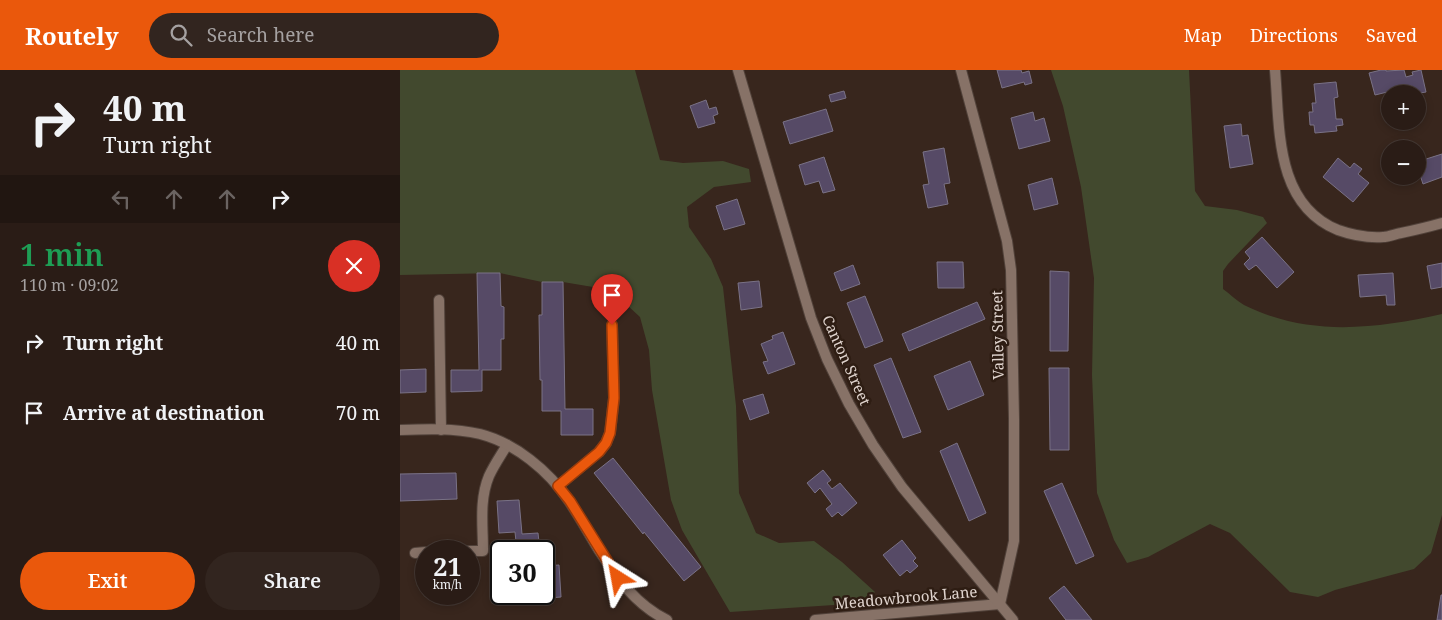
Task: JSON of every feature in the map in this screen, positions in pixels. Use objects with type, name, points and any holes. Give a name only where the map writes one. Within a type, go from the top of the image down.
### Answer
[{"type":"street","name":"Canton Street","points":[[738,70],[811,318],[827,359],[849,404],[873,446],[902,487],[1013,620]]},
{"type":"street","name":"Valley Street","points":[[961,70],[1007,241],[1011,270],[1014,541],[1000,604]]},
{"type":"street","points":[[1275,70],[1282,155],[1292,187],[1301,202],[1313,216],[1327,225],[1361,236],[1384,237],[1442,223]]},
{"type":"street","points":[[439,300],[441,430]]},
{"type":"street","points":[[558,486],[599,452],[606,443],[610,433],[614,398],[612,325]]},
{"type":"street","points":[[400,430],[441,430],[479,434],[507,445],[532,462],[558,486],[570,501],[626,589],[646,607],[667,620]]},
{"type":"street","points":[[480,551],[483,551],[482,515],[485,491],[493,468],[507,445]]},
{"type":"street","name":"Meadowbrook Lane","points":[[815,620],[1000,604]]},
{"type":"green space","points":[[400,70],[635,70],[660,160],[683,163],[723,161],[749,169],[751,182],[714,187],[687,207],[689,227],[711,259],[723,287],[736,406],[739,493],[756,533],[779,543],[814,541],[842,562],[875,592],[864,603],[730,612],[682,530],[671,500],[652,390],[649,350],[640,317],[605,289],[563,282],[542,282],[500,273],[400,275]]},
{"type":"green space","points":[[1051,70],[1189,70],[1195,191],[1205,206],[1237,210],[1263,217],[1267,223],[1223,271],[1223,289],[1244,305],[1268,315],[1317,326],[1367,326],[1442,314],[1442,515],[1431,553],[1414,569],[1335,590],[1318,597],[1290,592],[1230,533],[1210,524],[1148,557],[1127,563],[1114,540],[1097,493],[1092,375],[1094,278],[1081,187],[1063,106]]},
{"type":"building","points":[[997,70],[1021,70],[1022,73],[1029,71],[1032,83],[1025,85],[1024,82],[1002,88]]},
{"type":"building","points":[[1381,70],[1404,70],[1406,77],[1413,75],[1412,72],[1421,70],[1424,85],[1381,85],[1381,94],[1375,95],[1369,73]]},
{"type":"building","points":[[1336,82],[1338,97],[1334,98],[1336,119],[1342,119],[1343,125],[1336,126],[1337,131],[1315,133],[1314,125],[1310,125],[1309,112],[1313,112],[1312,103],[1316,103],[1314,84]]},
{"type":"building","points":[[844,91],[846,98],[831,102],[829,95]]},
{"type":"building","points":[[706,100],[709,109],[716,107],[718,114],[713,116],[715,123],[698,128],[690,106]]},
{"type":"building","points":[[826,109],[833,131],[790,144],[783,122]]},
{"type":"building","points":[[1033,112],[1035,121],[1044,118],[1050,141],[1019,149],[1011,118]]},
{"type":"building","points":[[1241,124],[1242,136],[1248,135],[1253,164],[1230,168],[1224,126]]},
{"type":"building","points":[[944,148],[950,183],[944,184],[948,204],[928,208],[923,185],[929,184],[923,152]]},
{"type":"building","points":[[1442,154],[1442,177],[1426,183],[1426,159]]},
{"type":"building","points":[[824,157],[835,190],[823,193],[819,181],[805,185],[799,165]]},
{"type":"building","points":[[1338,158],[1350,168],[1354,163],[1362,169],[1358,174],[1369,183],[1353,202],[1323,177]]},
{"type":"building","points":[[1052,178],[1058,204],[1034,210],[1028,185]]},
{"type":"building","points":[[737,199],[745,224],[724,230],[716,206]]},
{"type":"building","points":[[1262,237],[1294,272],[1277,288],[1256,265],[1249,270],[1244,264],[1250,258],[1245,252]]},
{"type":"building","points":[[937,262],[963,262],[964,288],[938,288]]},
{"type":"building","points":[[1442,263],[1442,287],[1431,289],[1427,266]]},
{"type":"building","points":[[853,265],[860,284],[841,291],[834,273]]},
{"type":"building","points":[[1050,271],[1069,272],[1068,351],[1050,351]]},
{"type":"building","points":[[477,273],[500,273],[501,306],[504,307],[504,339],[501,339],[501,370],[482,370],[482,391],[451,392],[451,370],[479,370]]},
{"type":"building","points":[[1393,273],[1395,305],[1387,305],[1386,295],[1360,297],[1358,275]]},
{"type":"building","points":[[759,281],[762,307],[741,310],[738,283]]},
{"type":"building","points":[[542,282],[563,282],[565,409],[593,409],[593,435],[561,435],[561,411],[542,411],[539,315],[542,315]]},
{"type":"building","points":[[865,296],[883,341],[865,348],[847,303]]},
{"type":"building","points":[[977,302],[985,319],[909,351],[902,334]]},
{"type":"building","points":[[783,332],[795,364],[768,374],[763,362],[768,361],[761,344],[773,339],[772,336]]},
{"type":"building","points":[[891,358],[921,432],[903,438],[874,365]]},
{"type":"building","points":[[970,361],[984,395],[948,410],[934,376]]},
{"type":"building","points":[[1049,368],[1069,368],[1069,450],[1050,450]]},
{"type":"building","points":[[426,369],[426,392],[400,393],[400,370]]},
{"type":"building","points":[[763,394],[769,413],[750,420],[743,400]]},
{"type":"building","points":[[957,443],[986,513],[969,521],[940,451]]},
{"type":"building","points":[[613,458],[701,567],[684,581],[594,473]]},
{"type":"building","points":[[823,470],[831,480],[827,483],[832,489],[840,483],[857,503],[842,516],[838,512],[832,517],[826,509],[832,504],[820,488],[815,493],[807,483]]},
{"type":"building","points":[[456,473],[457,499],[400,501],[400,474]]},
{"type":"building","points":[[1062,483],[1094,556],[1076,564],[1044,491]]},
{"type":"building","points":[[519,500],[522,534],[538,533],[539,540],[516,540],[515,532],[499,533],[497,501]]},
{"type":"building","points":[[902,540],[916,558],[913,561],[918,566],[910,573],[907,570],[900,576],[883,555]]},
{"type":"building","points":[[555,565],[559,565],[561,597],[555,598]]},
{"type":"building","points":[[1064,586],[1092,620],[1066,620],[1049,598]]},
{"type":"building","points":[[1441,595],[1442,620],[1437,620]]},
{"type":"route","points":[[612,325],[614,398],[610,433],[606,443],[599,452],[558,486],[570,501],[618,578]]}]
